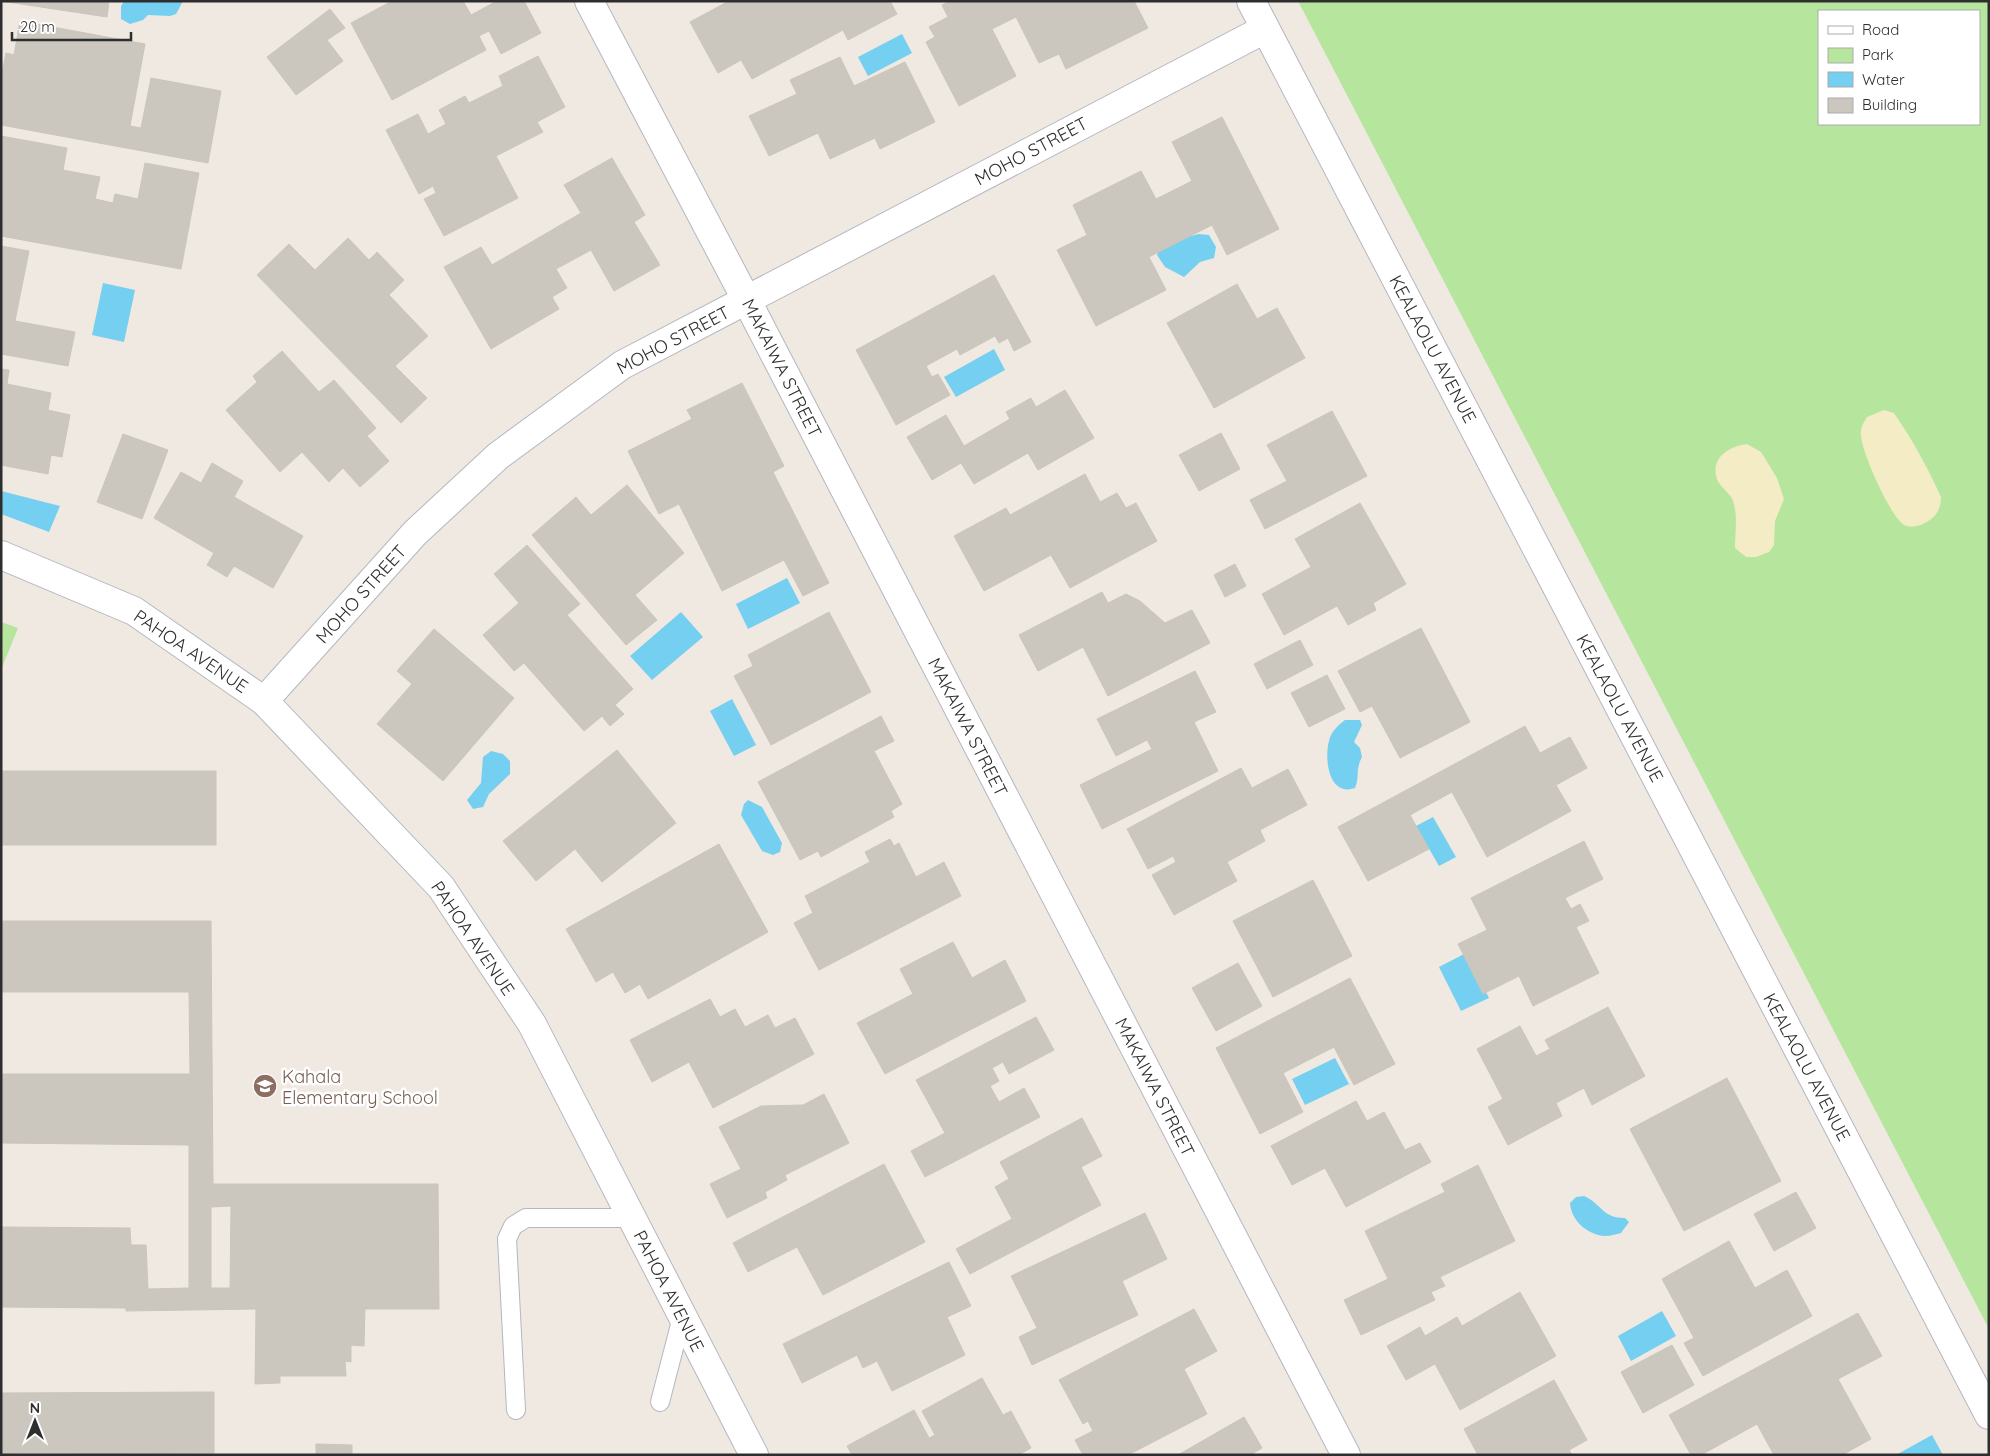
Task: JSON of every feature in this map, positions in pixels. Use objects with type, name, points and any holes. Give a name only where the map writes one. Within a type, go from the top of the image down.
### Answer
[{"type":"street","name":"MAKAIWA STREET","points":[[588,1],[747,301],[1346,1455]]},
{"type":"street","name":"KEALAOLU AVENUE","points":[[1251,1],[1989,1415]]},
{"type":"street","name":"MOHO STREET","points":[[264,701],[415,533],[498,456],[622,365],[1265,29]]},
{"type":"street","name":"PAHOA AVENUE","points":[[1,555],[134,611],[264,701],[441,887],[532,1024],[754,1455]]},
{"type":"lane","points":[[516,1410],[506,1239],[513,1226],[526,1218],[632,1218]]},
{"type":"lane","points":[[660,1402],[682,1317]]},
{"type":"green space","points":[[1298,1],[1989,1],[1989,1329]]},
{"type":"green space","points":[[1,622],[18,628],[1,670]]},
{"type":"sand","points":[[1884,410],[1894,413],[1901,423],[1931,475],[1941,497],[1937,513],[1930,520],[1917,526],[1904,525],[1898,520],[1885,498],[1862,443],[1861,430],[1867,417]]},
{"type":"sand","points":[[1747,444],[1761,452],[1777,478],[1784,499],[1775,521],[1774,545],[1769,552],[1756,557],[1746,557],[1735,548],[1735,507],[1732,498],[1718,482],[1716,472],[1716,465],[1723,454],[1734,447]]},
{"type":"water","points":[[124,1],[183,1],[176,14],[170,16],[148,15],[143,20],[130,24],[121,19],[121,6]]},
{"type":"water","points":[[902,34],[912,53],[868,76],[858,57]]},
{"type":"water","points":[[1199,234],[1209,235],[1216,247],[1214,258],[1200,262],[1184,277],[1165,267],[1157,255],[1160,244]]},
{"type":"water","points":[[103,283],[135,290],[124,342],[92,335]]},
{"type":"water","points":[[994,349],[1005,370],[956,397],[944,377]]},
{"type":"water","points":[[1,491],[60,506],[49,532],[1,514]]},
{"type":"water","points":[[787,578],[800,603],[748,629],[736,604]]},
{"type":"water","points":[[681,612],[703,637],[652,680],[630,656]]},
{"type":"water","points":[[732,699],[756,745],[734,756],[710,711]]},
{"type":"water","points":[[1345,720],[1360,720],[1362,725],[1354,742],[1360,748],[1362,757],[1355,788],[1346,789],[1339,787],[1334,782],[1330,775],[1327,758],[1331,735]]},
{"type":"water","points":[[491,751],[503,754],[510,761],[510,774],[489,794],[483,807],[473,809],[467,800],[481,783],[483,757]]},
{"type":"water","points":[[748,800],[762,807],[782,843],[780,852],[773,855],[762,851],[741,815],[744,804]]},
{"type":"water","points":[[1433,817],[1456,857],[1439,866],[1416,826]]},
{"type":"water","points":[[1466,953],[1489,998],[1461,1011],[1439,967]]},
{"type":"water","points":[[1335,1058],[1349,1084],[1305,1105],[1292,1079]]},
{"type":"water","points":[[1584,1196],[1611,1216],[1625,1218],[1629,1222],[1621,1233],[1607,1236],[1598,1235],[1581,1226],[1573,1215],[1570,1203],[1576,1197]]},
{"type":"water","points":[[1662,1311],[1676,1336],[1631,1361],[1618,1336]]},
{"type":"water","points":[[1932,1435],[1943,1455],[1896,1455]]},
{"type":"building","points":[[1,1],[109,1],[107,17]]},
{"type":"building","points":[[392,1],[463,1],[471,15],[497,1],[524,1],[541,33],[501,54],[489,31],[479,36],[486,50],[392,100],[351,23]]},
{"type":"building","points":[[729,1],[890,1],[897,14],[848,40],[843,30],[752,79],[741,60],[718,73],[690,22]]},
{"type":"building","points":[[950,1],[1134,1],[1148,28],[1066,69],[1059,54],[1039,63],[1016,17],[992,29],[1016,76],[959,106],[926,42],[935,37],[929,27],[948,17],[942,5]]},
{"type":"building","points":[[330,9],[345,28],[327,40],[343,61],[296,95],[267,57]]},
{"type":"building","points":[[20,21],[145,44],[130,126],[141,128],[151,78],[221,91],[208,163],[1,125],[1,78],[6,53],[14,55]]},
{"type":"building","points":[[538,56],[565,107],[537,122],[543,132],[496,156],[518,198],[444,236],[424,199],[436,193],[433,186],[419,194],[386,130],[418,114],[428,134],[446,124],[439,110],[465,96],[469,103],[503,86],[499,76]]},
{"type":"building","points":[[840,57],[854,86],[905,62],[935,122],[880,149],[875,138],[830,159],[818,133],[769,156],[749,116],[797,94],[790,80]]},
{"type":"building","points":[[1222,117],[1279,229],[1227,255],[1212,225],[1149,257],[1166,290],[1096,326],[1057,250],[1087,235],[1073,205],[1141,171],[1156,199],[1192,181],[1172,142]]},
{"type":"building","points":[[1,136],[67,148],[63,170],[100,177],[95,199],[113,203],[115,194],[138,199],[145,163],[199,173],[181,269],[1,236]]},
{"type":"building","points":[[612,158],[645,215],[634,222],[660,265],[614,291],[591,250],[556,269],[567,288],[552,297],[559,309],[491,349],[444,267],[481,247],[492,265],[581,213],[564,185]]},
{"type":"building","points":[[348,238],[369,260],[377,252],[404,280],[389,295],[428,336],[395,366],[427,398],[401,423],[257,275],[289,244],[315,270]]},
{"type":"building","points":[[1,246],[29,251],[15,321],[75,332],[68,366],[1,354]]},
{"type":"building","points":[[994,275],[1031,342],[1014,351],[1008,338],[999,343],[995,336],[960,355],[957,349],[926,366],[932,377],[938,374],[950,395],[896,425],[856,350]]},
{"type":"building","points":[[1237,284],[1257,319],[1277,308],[1305,358],[1214,408],[1167,323]]},
{"type":"building","points":[[282,351],[319,392],[334,380],[376,428],[367,436],[389,461],[360,487],[343,468],[329,482],[302,452],[280,472],[226,410],[257,382],[253,376]]},
{"type":"building","points":[[1,369],[9,370],[7,384],[51,393],[48,410],[70,415],[62,457],[51,455],[48,474],[1,465]]},
{"type":"building","points":[[742,383],[784,466],[773,472],[829,583],[803,596],[784,560],[722,591],[679,504],[659,514],[628,451],[692,419],[687,410]]},
{"type":"building","points":[[1065,390],[1094,438],[1038,470],[1028,453],[974,484],[961,463],[932,480],[907,437],[946,415],[964,446],[1010,419],[1006,412],[1031,398],[1036,407]]},
{"type":"building","points":[[1332,411],[1367,476],[1265,529],[1250,500],[1287,481],[1267,445]]},
{"type":"building","points":[[1221,433],[1240,469],[1199,491],[1179,455]]},
{"type":"building","points":[[123,434],[168,450],[142,519],[97,502]]},
{"type":"building","points":[[212,463],[243,481],[234,497],[303,536],[273,588],[234,566],[227,577],[207,565],[214,553],[154,518],[181,472],[201,483]]},
{"type":"building","points":[[1085,474],[1100,502],[1117,493],[1126,508],[1136,503],[1157,541],[1070,588],[1051,555],[984,591],[954,536],[1006,508],[1010,515]]},
{"type":"building","points":[[627,485],[684,553],[635,595],[657,620],[626,645],[532,535],[576,497],[591,515]]},
{"type":"building","points":[[1360,503],[1406,584],[1373,603],[1376,610],[1348,625],[1337,606],[1284,635],[1262,594],[1311,567],[1295,539]]},
{"type":"building","points":[[527,545],[580,604],[567,615],[633,689],[615,705],[624,714],[610,726],[602,716],[584,731],[524,663],[514,671],[483,635],[519,603],[494,574]]},
{"type":"building","points":[[1235,564],[1246,586],[1225,597],[1214,575]]},
{"type":"building","points":[[1102,592],[1108,603],[1126,594],[1140,601],[1165,623],[1192,610],[1210,643],[1108,696],[1083,647],[1038,671],[1019,635]]},
{"type":"building","points":[[829,612],[871,692],[771,745],[734,676],[753,666],[748,655]]},
{"type":"building","points":[[1421,628],[1470,722],[1400,758],[1372,706],[1360,712],[1338,671]]},
{"type":"building","points":[[434,629],[514,698],[443,781],[377,724],[412,684],[397,671]]},
{"type":"building","points":[[1300,640],[1313,665],[1267,689],[1254,664]]},
{"type":"building","points":[[1195,671],[1216,712],[1194,722],[1218,771],[1102,829],[1080,785],[1152,749],[1147,740],[1116,756],[1097,719]]},
{"type":"building","points":[[1327,675],[1345,709],[1309,727],[1291,693]]},
{"type":"building","points":[[881,716],[894,741],[874,751],[902,804],[891,811],[894,817],[821,857],[818,851],[800,860],[758,782]]},
{"type":"building","points":[[1525,726],[1540,753],[1570,737],[1587,768],[1556,785],[1571,811],[1487,857],[1452,792],[1410,815],[1429,849],[1368,881],[1338,827]]},
{"type":"building","points":[[617,750],[676,823],[602,882],[575,849],[536,881],[503,841]]},
{"type":"building","points":[[1241,768],[1252,788],[1288,769],[1307,805],[1260,830],[1265,841],[1227,862],[1237,881],[1174,915],[1152,875],[1176,862],[1173,856],[1148,869],[1127,829]]},
{"type":"building","points":[[1,771],[216,771],[216,845],[1,845]]},
{"type":"building","points":[[890,839],[894,846],[899,843],[916,877],[944,862],[961,896],[819,970],[794,923],[813,913],[805,896],[870,862],[865,852]]},
{"type":"building","points":[[1584,841],[1603,879],[1565,898],[1571,909],[1580,904],[1589,921],[1576,927],[1599,973],[1533,1006],[1519,976],[1483,994],[1458,944],[1487,930],[1471,898]]},
{"type":"building","points":[[719,844],[768,932],[648,999],[640,984],[625,993],[613,972],[596,982],[566,929]]},
{"type":"building","points":[[1313,880],[1352,956],[1273,997],[1233,921]]},
{"type":"building","points":[[1,921],[211,921],[213,1184],[438,1184],[439,1309],[365,1309],[364,1346],[351,1345],[351,1362],[345,1361],[346,1376],[280,1376],[280,1383],[255,1384],[256,1309],[126,1311],[126,1308],[1,1307],[1,1227],[130,1228],[131,1245],[146,1245],[148,1289],[189,1288],[189,1145],[1,1143],[1,1074],[190,1074],[189,992],[1,992]],"holes":[[[231,1206],[230,1288],[211,1288],[211,1207]]]},
{"type":"building","points":[[953,942],[972,978],[1005,960],[1026,1001],[885,1074],[857,1023],[913,994],[900,969]]},
{"type":"building","points":[[1238,963],[1262,1006],[1216,1031],[1192,988]]},
{"type":"building","points":[[1350,978],[1395,1064],[1354,1085],[1334,1047],[1283,1073],[1303,1112],[1260,1134],[1216,1048]]},
{"type":"building","points":[[710,999],[720,1017],[735,1009],[745,1027],[768,1015],[775,1028],[795,1018],[814,1054],[713,1108],[689,1062],[652,1082],[630,1040]]},
{"type":"building","points":[[1608,1007],[1645,1076],[1592,1105],[1584,1088],[1556,1103],[1562,1116],[1508,1145],[1488,1107],[1503,1099],[1477,1049],[1520,1026],[1536,1056],[1550,1049],[1545,1040]]},
{"type":"building","points":[[1036,1017],[1054,1050],[1009,1074],[1003,1062],[992,1068],[999,1081],[990,1086],[999,1102],[1024,1088],[1040,1117],[925,1177],[911,1151],[945,1133],[916,1080]]},
{"type":"building","points":[[1727,1078],[1781,1181],[1684,1231],[1630,1129]]},
{"type":"building","points":[[824,1094],[849,1143],[785,1175],[787,1180],[765,1192],[767,1198],[727,1218],[710,1184],[741,1169],[719,1127],[761,1106],[803,1105]]},
{"type":"building","points":[[1356,1101],[1367,1121],[1384,1112],[1405,1150],[1420,1143],[1431,1162],[1346,1207],[1325,1168],[1292,1185],[1271,1146]]},
{"type":"building","points":[[1082,1118],[1102,1156],[1081,1167],[1101,1205],[970,1274],[956,1249],[1012,1219],[995,1187],[1009,1179],[1000,1162]]},
{"type":"building","points":[[884,1164],[925,1242],[823,1295],[797,1247],[748,1272],[733,1243]]},
{"type":"building","points":[[1478,1165],[1515,1241],[1440,1277],[1445,1286],[1431,1292],[1435,1300],[1361,1335],[1344,1300],[1388,1279],[1365,1231],[1445,1192],[1441,1184]]},
{"type":"building","points":[[1796,1192],[1816,1228],[1774,1251],[1754,1214]]},
{"type":"building","points":[[1145,1213],[1167,1259],[1122,1281],[1138,1315],[1032,1365],[1019,1337],[1037,1328],[1011,1276]]},
{"type":"building","points":[[1729,1241],[1755,1288],[1787,1270],[1812,1316],[1703,1376],[1684,1343],[1694,1338],[1662,1279]]},
{"type":"building","points":[[949,1262],[971,1306],[947,1317],[965,1355],[892,1391],[877,1361],[863,1368],[857,1355],[802,1383],[783,1344]]},
{"type":"building","points":[[1520,1292],[1556,1356],[1460,1410],[1435,1364],[1406,1380],[1387,1346],[1420,1327],[1425,1336],[1457,1317],[1462,1326]]},
{"type":"building","points":[[1194,1309],[1217,1351],[1184,1369],[1207,1414],[1128,1455],[1083,1455],[1075,1440],[1093,1431],[1088,1421],[1083,1424],[1059,1380]]},
{"type":"building","points":[[1858,1313],[1882,1356],[1838,1379],[1871,1439],[1842,1455],[1774,1455],[1757,1424],[1701,1455],[1691,1455],[1669,1415]]},
{"type":"building","points":[[1672,1345],[1694,1385],[1643,1413],[1621,1372]]},
{"type":"building","points":[[982,1378],[1003,1415],[1011,1411],[1031,1448],[1018,1455],[852,1455],[847,1446],[914,1410],[929,1438],[935,1435],[922,1411]]},
{"type":"building","points":[[1554,1380],[1587,1440],[1569,1450],[1572,1455],[1478,1455],[1464,1429]]},
{"type":"building","points":[[214,1392],[214,1453],[1,1454],[1,1393]]},
{"type":"building","points":[[1244,1417],[1262,1448],[1250,1455],[1178,1455]]},
{"type":"building","points":[[316,1444],[352,1445],[352,1455],[316,1455]]},
{"type":"place","name":"Kahala Elementary School","points":[[265,1086]]}]
